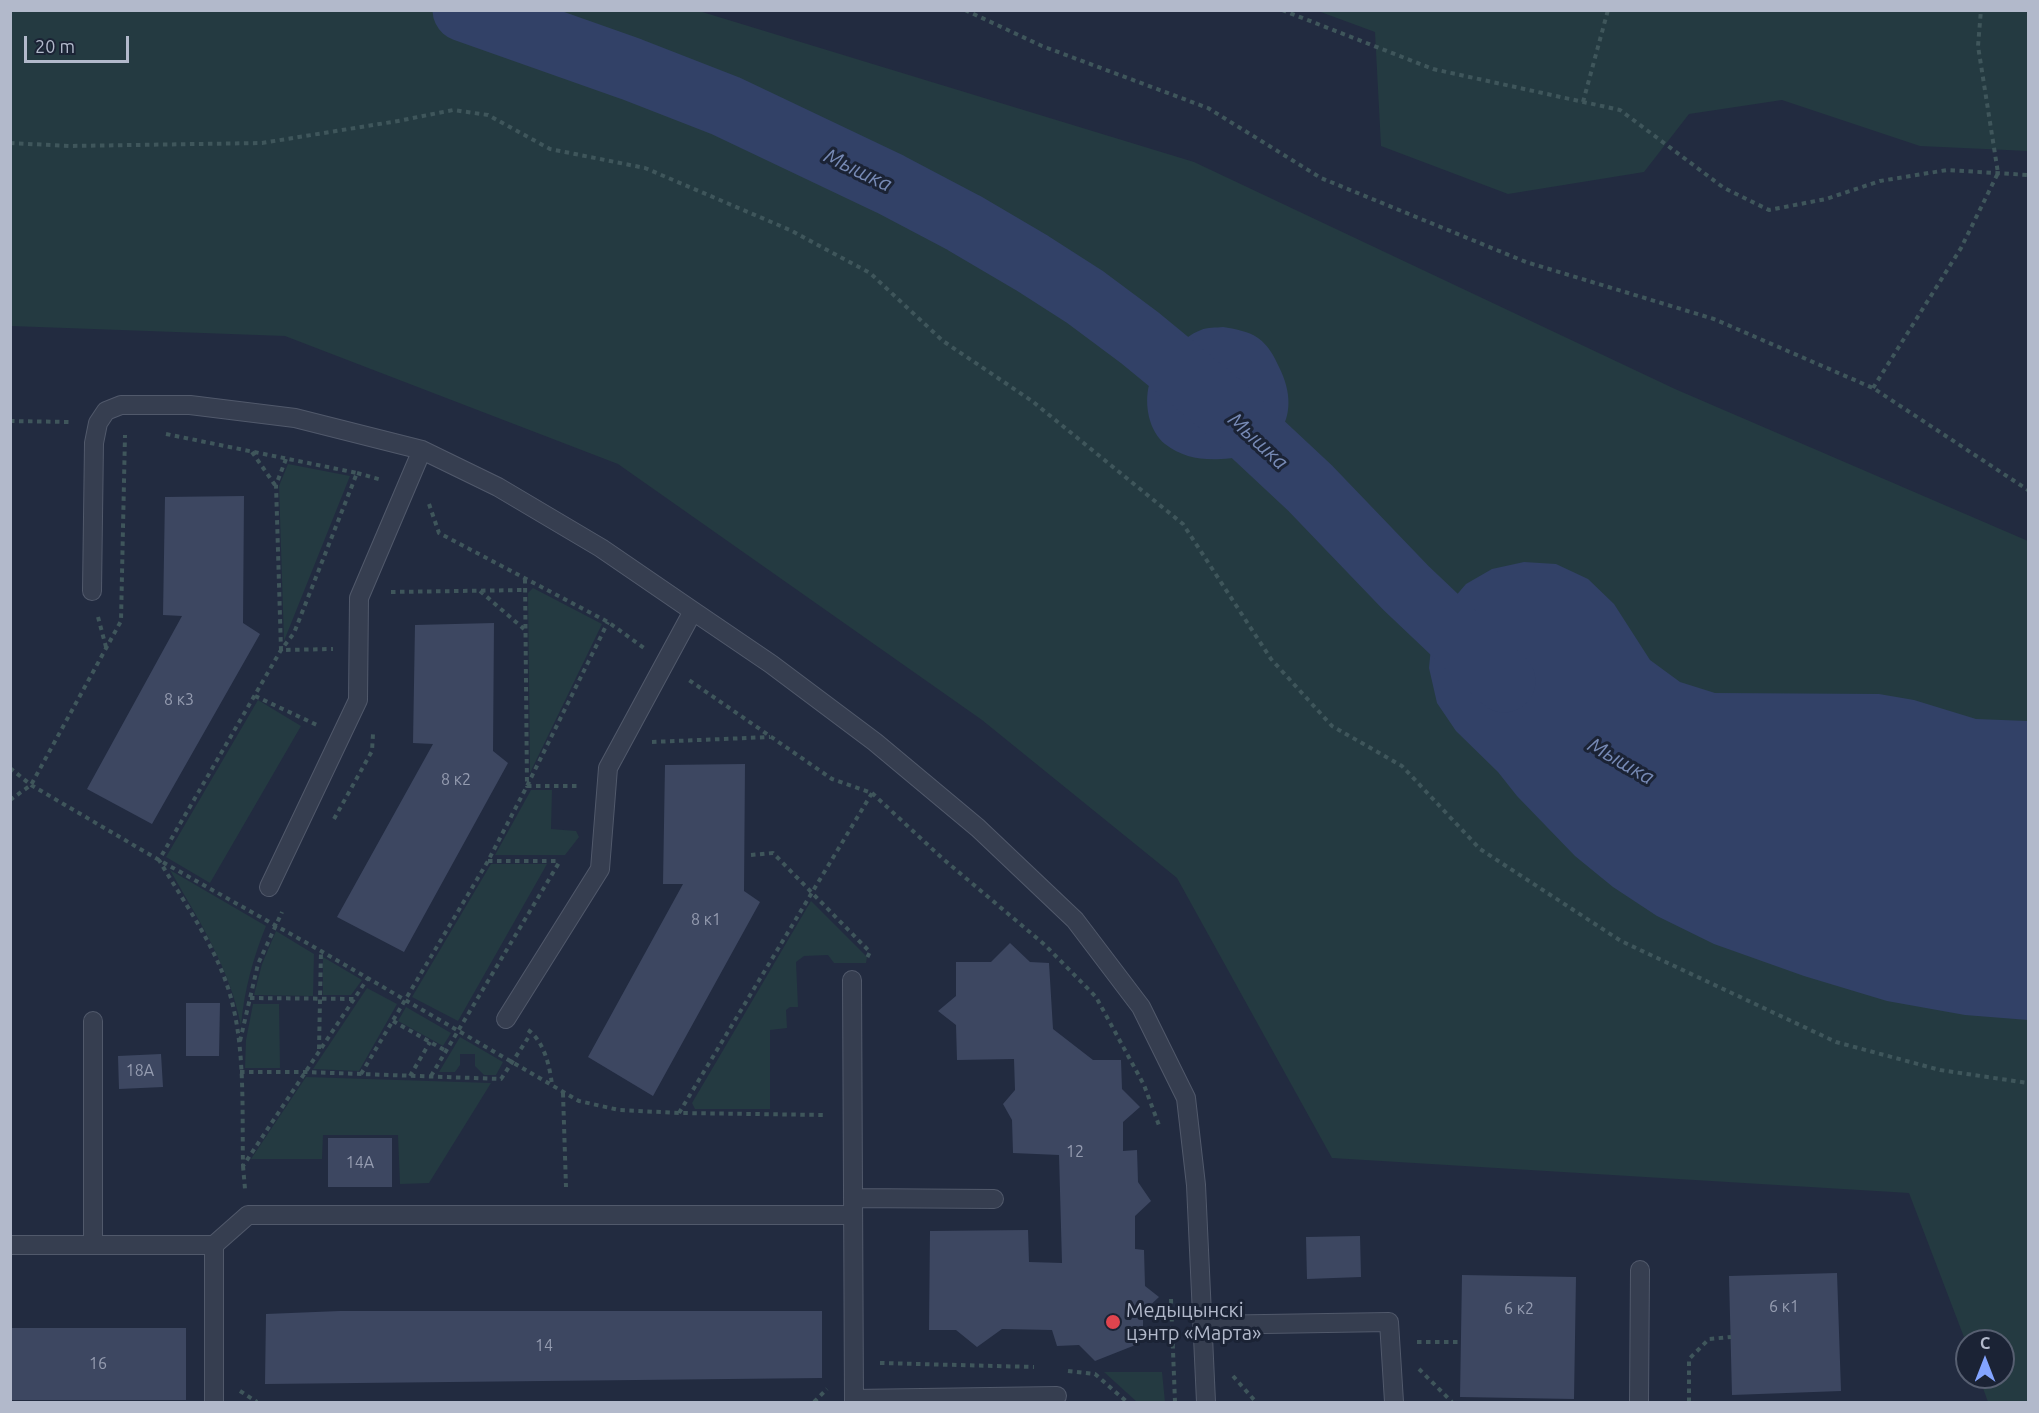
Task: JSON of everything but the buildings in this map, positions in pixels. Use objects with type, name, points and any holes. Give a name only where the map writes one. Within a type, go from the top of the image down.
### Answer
[{"type":"lane","points":[[92,591],[94,443],[98,423],[106,411],[121,405],[190,405],[295,418],[422,450],[498,487],[601,548],[771,664],[875,742],[978,828],[1075,920],[1141,1007],[1186,1098],[1196,1185],[1206,1402]]},
{"type":"lane","points":[[269,887],[358,700],[359,598],[422,450]]},
{"type":"lane","points":[[506,1019],[600,868],[608,768],[693,610]]},
{"type":"lane","points":[[852,980],[854,1401],[1057,1396]]},
{"type":"lane","points":[[93,1021],[93,1244]]},
{"type":"lane","points":[[10,1245],[214,1245],[248,1215],[567,1215],[994,1199]]},
{"type":"lane","points":[[214,1245],[214,1402]]},
{"type":"lane","points":[[1639,1402],[1640,1270]]},
{"type":"lane","points":[[1203,1325],[1389,1322],[1394,1402]]},
{"type":"path","points":[[965,10],[1042,46],[1208,108],[1321,178],[1526,262],[1714,319],[1873,388],[2028,490]]},
{"type":"path","points":[[1282,10],[1433,69],[1620,110],[1724,188],[1769,210],[1826,199],[1880,181],[1947,170],[2028,175]]},
{"type":"path","points":[[1583,102],[1608,10]]},
{"type":"path","points":[[1873,388],[1961,248],[1998,172],[1978,46],[1981,10]]},
{"type":"path","points":[[10,143],[69,146],[262,143],[453,110],[488,116],[550,149],[645,168],[790,230],[870,273],[943,341],[1032,401],[1183,524],[1271,659],[1332,726],[1402,766],[1480,849],[1621,941],[1836,1042],[1940,1070],[2028,1083]]},
{"type":"path","points":[[10,421],[98,423]]},
{"type":"path","points":[[10,800],[31,785],[121,621],[126,426]]},
{"type":"path","points":[[160,433],[357,472],[406,488],[428,498],[439,533],[608,622],[488,861],[361,1074]]},
{"type":"path","points":[[251,452],[276,485]]},
{"type":"path","points":[[281,650],[276,485],[286,459]]},
{"type":"path","points":[[159,860],[281,650],[294,633],[357,472]]},
{"type":"path","points":[[525,579],[527,786]]},
{"type":"path","points":[[479,590],[525,630]]},
{"type":"path","points":[[281,650],[359,648]]},
{"type":"path","points":[[683,676],[832,779],[872,793],[942,858],[1045,945],[1096,997],[1144,1085],[1162,1134]]},
{"type":"path","points":[[255,696],[342,735],[372,752]]},
{"type":"path","points":[[643,743],[771,737]]},
{"type":"path","points":[[10,768],[31,785],[159,860],[579,1101],[619,1110],[679,1113],[787,1116],[853,1114]]},
{"type":"path","points":[[527,786],[606,788]]},
{"type":"path","points":[[679,1113],[872,793]]},
{"type":"path","points":[[751,855],[773,853],[870,952],[852,980]]},
{"type":"path","points":[[159,860],[216,958],[233,1004],[240,1042],[243,1166],[368,978]]},
{"type":"path","points":[[431,1077],[560,861],[488,861]]},
{"type":"path","points":[[319,1051],[321,951]]},
{"type":"path","points":[[250,998],[354,999]]},
{"type":"path","points":[[506,1019],[532,1032],[550,1068],[552,1086]]},
{"type":"path","points":[[393,1021],[446,1051]]},
{"type":"path","points":[[410,1076],[430,1042]]},
{"type":"path","points":[[240,1072],[501,1079],[513,1062]]},
{"type":"path","points":[[563,1092],[567,1215]]},
{"type":"path","points":[[1171,1297],[1175,1402]]},
{"type":"path","points":[[1689,1402],[1689,1359],[1709,1339],[1731,1337]]},
{"type":"path","points":[[1414,1353],[1414,1341],[1461,1342]]},
{"type":"path","points":[[880,1351],[880,1363],[1043,1368]]},
{"type":"path","points":[[1415,1365],[1452,1402]]},
{"type":"path","points":[[1064,1370],[1095,1374],[1127,1402]]},
{"type":"shaded area","points":[[11,11],[699,11],[1194,162],[1675,389],[2028,541],[2028,1402],[1988,1402],[1983,1389],[2015,1389],[2015,1329],[1961,1329],[1909,1193],[1332,1158],[1177,878],[982,720],[618,464],[285,336],[11,326]]},
{"type":"shaded area","points":[[1318,11],[2028,11],[2028,151],[1920,146],[1782,100],[1689,114],[1644,172],[1508,194],[1381,146],[1375,32]]},
{"type":"shaded area","points":[[288,464],[350,476],[284,641],[279,486]]},
{"type":"shaded area","points":[[533,588],[602,624],[530,773],[528,593]]},
{"type":"shaded area","points":[[258,700],[301,726],[210,883],[166,857]]},
{"type":"shaded area","points":[[531,790],[552,790],[551,829],[576,831],[579,837],[565,855],[495,855]]},
{"type":"shaded area","points":[[491,864],[547,864],[458,1021],[412,997]]},
{"type":"shaded area","points":[[170,870],[266,926],[250,975],[241,1026],[236,1004],[221,964]]},
{"type":"shaded area","points":[[811,901],[867,957],[866,963],[834,963],[828,955],[804,956],[796,962],[798,1007],[790,1007],[786,1010],[787,1028],[770,1030],[770,1109],[695,1109],[692,1103]]},
{"type":"shaded area","points":[[276,931],[314,954],[313,996],[254,995],[262,964]]},
{"type":"shaded area","points":[[323,957],[362,980],[351,995],[323,995]]},
{"type":"shaded area","points":[[367,988],[397,1004],[359,1071],[313,1069]]},
{"type":"shaded area","points":[[253,1004],[279,1004],[280,1068],[245,1068],[246,1040]]},
{"type":"shaded area","points":[[406,1007],[451,1033],[443,1046],[398,1021]]},
{"type":"shaded area","points":[[460,1037],[503,1062],[496,1075],[484,1075],[475,1066],[475,1054],[460,1054],[460,1065],[455,1072],[439,1072]]},
{"type":"shaded area","points":[[306,1077],[491,1083],[429,1183],[400,1184],[398,1135],[323,1135],[322,1159],[251,1159]]},
{"type":"shaded area","points":[[1104,1372],[1162,1372],[1165,1402],[1137,1402]]},
{"type":"water","points":[[1223,327],[1254,336],[1262,341],[1270,351],[1286,386],[1288,403],[1286,418],[1280,432],[1270,443],[1256,451],[1240,457],[1221,459],[1191,457],[1165,444],[1155,432],[1149,417],[1147,401],[1149,385],[1162,361],[1178,345],[1203,329]]},
{"type":"water","points":[[1524,562],[1556,564],[1588,579],[1614,604],[1650,660],[1680,682],[1715,693],[1879,694],[1914,700],[1976,719],[2028,721],[2028,1020],[1965,1015],[1887,1001],[1804,976],[1714,944],[1657,916],[1613,887],[1575,856],[1517,796],[1498,772],[1456,731],[1437,703],[1429,668],[1432,637],[1448,605],[1466,584],[1492,569]]},
{"type":"waterway","name":"Мышка","points":[[464,10],[631,69],[726,106],[890,184],[964,223],[1085,297],[1140,338],[1219,403],[1310,488],[1406,588],[1504,681]]},
{"type":"place","name":"Медыцынскі цэнтр «Марта»","points":[[1113,1322]]}]
